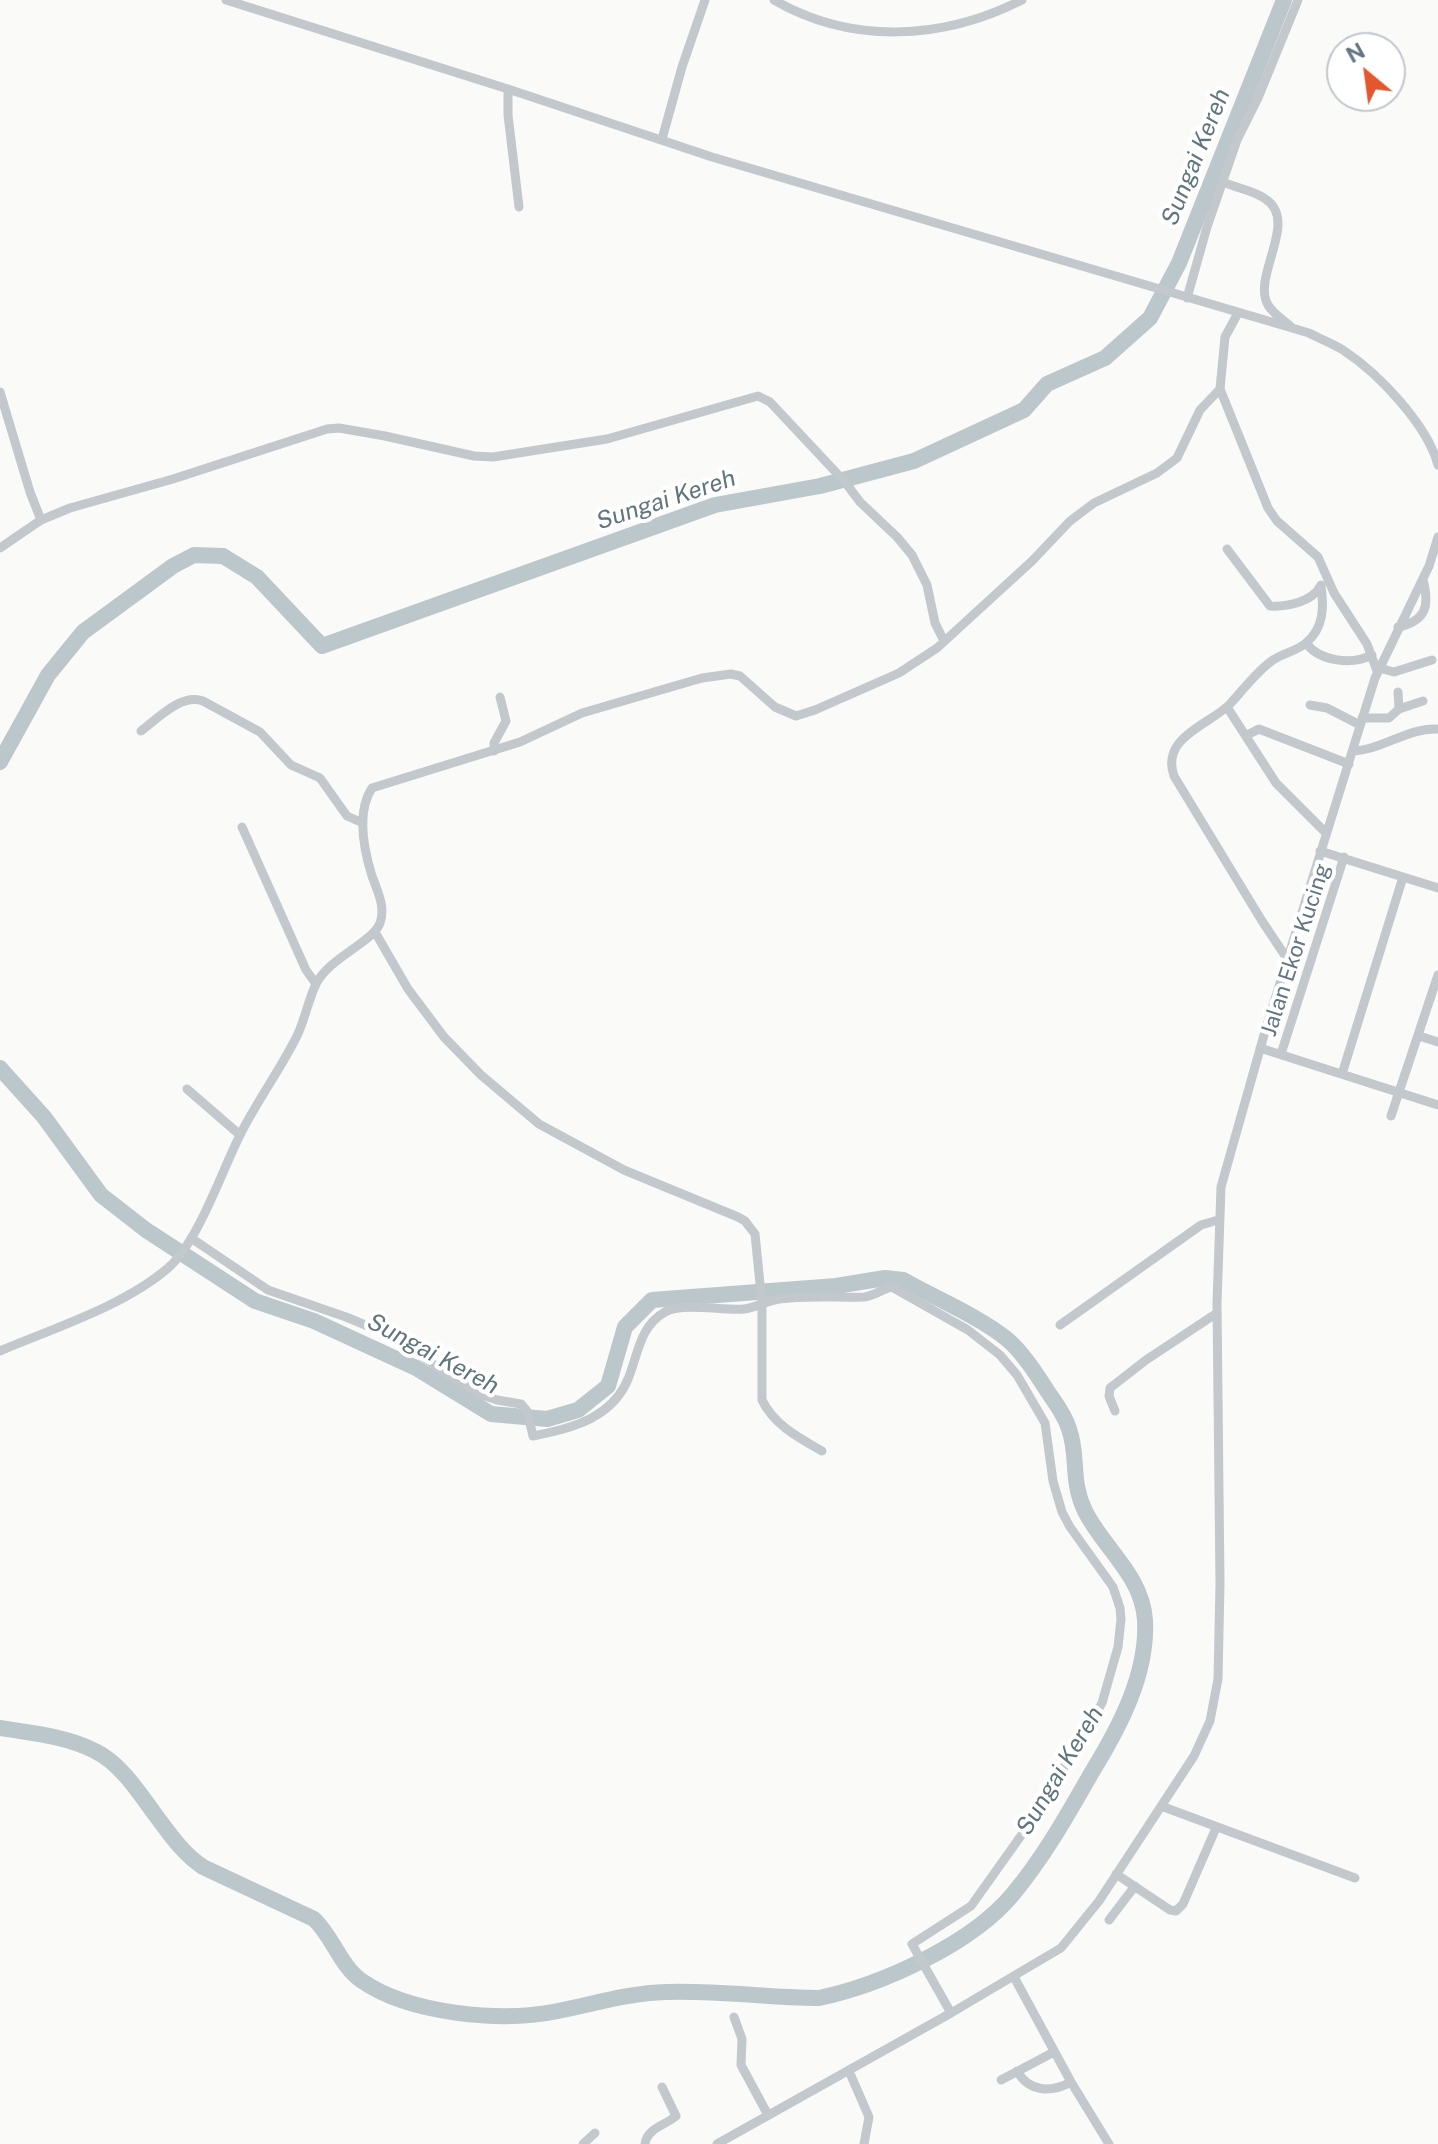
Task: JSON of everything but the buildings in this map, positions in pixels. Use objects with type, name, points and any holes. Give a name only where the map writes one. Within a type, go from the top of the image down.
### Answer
[{"type":"street","points":[[226,0],[712,157],[1291,327],[1343,350],[1378,380],[1419,426],[1438,465]]},
{"type":"street","points":[[662,139],[705,0]]},
{"type":"street","points":[[774,0],[819,22],[858,30],[897,32],[961,25],[1022,0]]},
{"type":"street","points":[[1187,298],[1237,140],[1258,98],[1298,0]]},
{"type":"street","points":[[508,89],[508,115],[519,207]]},
{"type":"street","points":[[1223,182],[1267,198],[1274,209],[1278,234],[1267,270],[1265,296],[1271,310],[1291,327]]},
{"type":"street","points":[[1238,313],[1225,337],[1220,389],[1268,508],[1275,519],[1318,557],[1378,670]]},
{"type":"street","points":[[0,1351],[131,1292],[163,1273],[179,1257],[240,1135],[296,1036],[316,984],[329,966],[375,932],[382,920],[363,823],[366,798],[372,788],[494,751],[582,713],[675,684],[719,675],[740,676],[782,712],[800,715],[899,673],[925,658],[1018,575],[1070,521],[1094,503],[1174,462],[1183,450],[1200,410],[1220,389]]},
{"type":"street","points":[[0,392],[41,520]]},
{"type":"street","points":[[0,548],[41,520],[70,508],[173,479],[327,429],[369,433],[474,456],[493,457],[607,439],[758,396],[770,402],[915,559],[927,585],[935,623],[944,641]]},
{"type":"street","points":[[717,2144],[1014,1977],[1065,1944],[1093,1910],[1201,1743],[1217,1695],[1220,1584],[1218,1220],[1224,1176],[1260,1048],[1378,670],[1423,580],[1438,537]]},
{"type":"street","points":[[1227,549],[1270,606],[1296,603],[1314,595],[1321,586]]},
{"type":"street","points":[[1288,960],[1172,770],[1173,756],[1185,735],[1227,707],[1271,662],[1306,643],[1323,614],[1323,570]]},
{"type":"street","points":[[1398,627],[1412,625],[1422,617],[1427,593],[1423,580]]},
{"type":"street","points":[[1306,643],[1313,650],[1337,660],[1355,660],[1372,655]]},
{"type":"street","points":[[1378,670],[1394,672],[1432,660]]},
{"type":"street","points":[[1398,692],[1399,709]]},
{"type":"street","points":[[494,751],[494,743],[506,721],[500,697]]},
{"type":"street","points":[[141,731],[185,701],[203,701],[260,732],[291,765],[320,778],[347,816],[363,823]]},
{"type":"street","points":[[1310,705],[1327,708],[1361,722],[1389,718],[1399,709],[1423,701]]},
{"type":"street","points":[[1227,707],[1281,789],[1326,833]]},
{"type":"street","points":[[1353,751],[1368,750],[1430,728],[1438,729]]},
{"type":"street","points":[[1247,735],[1259,729],[1349,764]]},
{"type":"street","points":[[242,827],[306,970],[316,984]]},
{"type":"street","points":[[1320,851],[1438,888]]},
{"type":"street","name":"Jalan Ekor Kucing","points":[[1281,1054],[1344,857]]},
{"type":"street","points":[[1342,1074],[1403,877]]},
{"type":"street","points":[[375,932],[408,989],[444,1037],[481,1075],[539,1124],[624,1170],[745,1221],[755,1234],[761,1285],[761,1383],[764,1403],[772,1416],[789,1432],[822,1451]]},
{"type":"street","points":[[1391,1116],[1438,978]]},
{"type":"street","points":[[1419,1036],[1438,1042]]},
{"type":"street","points":[[1260,1048],[1438,1105]]},
{"type":"street","points":[[187,1089],[240,1135]]},
{"type":"street","points":[[1060,1325],[1201,1225],[1218,1220]]},
{"type":"street","points":[[188,1242],[268,1290],[389,1335],[479,1394],[518,1402],[527,1411],[533,1436],[585,1422],[604,1410],[619,1396],[625,1385],[643,1333],[663,1313],[685,1308],[745,1309],[762,1300],[811,1296],[866,1297],[895,1287],[987,1344],[1017,1375],[1039,1410],[1049,1439],[1057,1499],[1070,1527],[1113,1587],[1120,1608],[1121,1630],[1102,1703],[1071,1758],[982,1894],[971,1906],[912,1944],[951,2013]]},
{"type":"street","points":[[1115,1411],[1109,1396],[1110,1388],[1217,1313]]},
{"type":"street","points":[[1161,1806],[1355,1878]]},
{"type":"street","points":[[1116,1874],[1170,1910],[1180,1908],[1216,1828]]},
{"type":"street","points":[[1109,1920],[1135,1886]]},
{"type":"street","points":[[1014,1977],[1109,2144]]},
{"type":"street","points":[[734,2017],[742,2039],[740,2061],[743,2071],[768,2115]]},
{"type":"street","points":[[1001,2080],[1054,2052]]},
{"type":"street","points":[[849,2071],[869,2117],[864,2144]]},
{"type":"street","points":[[1017,2071],[1023,2082],[1031,2087],[1058,2089],[1071,2082]]},
{"type":"street","points":[[645,2144],[651,2132],[676,2116],[662,2087]]},
{"type":"street","points":[[583,2144],[595,2133]]},
{"type":"waterway","name":"Sungai Kereh","points":[[0,762],[48,675],[83,632],[173,566],[194,555],[223,556],[257,577],[322,646],[715,505],[820,486],[914,461],[1024,410],[1047,384],[1105,358],[1150,318],[1179,263],[1284,0]]},
{"type":"waterway","name":"Sungai Kereh","points":[[0,1068],[44,1117],[101,1195],[146,1230],[255,1301],[314,1321],[416,1368],[491,1414],[547,1419],[578,1410],[608,1386],[625,1327],[652,1300],[836,1286],[885,1278],[903,1280],[997,1332],[1014,1345],[1030,1364],[1065,1419],[1074,1449],[1080,1500],[1093,1525],[1130,1576],[1137,1589],[1145,1620],[1142,1660],[1121,1719],[1055,1835],[1013,1894],[974,1930],[924,1960],[870,1983],[819,1998],[666,1992],[535,2015],[510,2016],[457,2013],[405,2001],[382,1992],[355,1975],[314,1919],[195,1861],[176,1842],[128,1778],[104,1756],[60,1738],[0,1728]]}]
